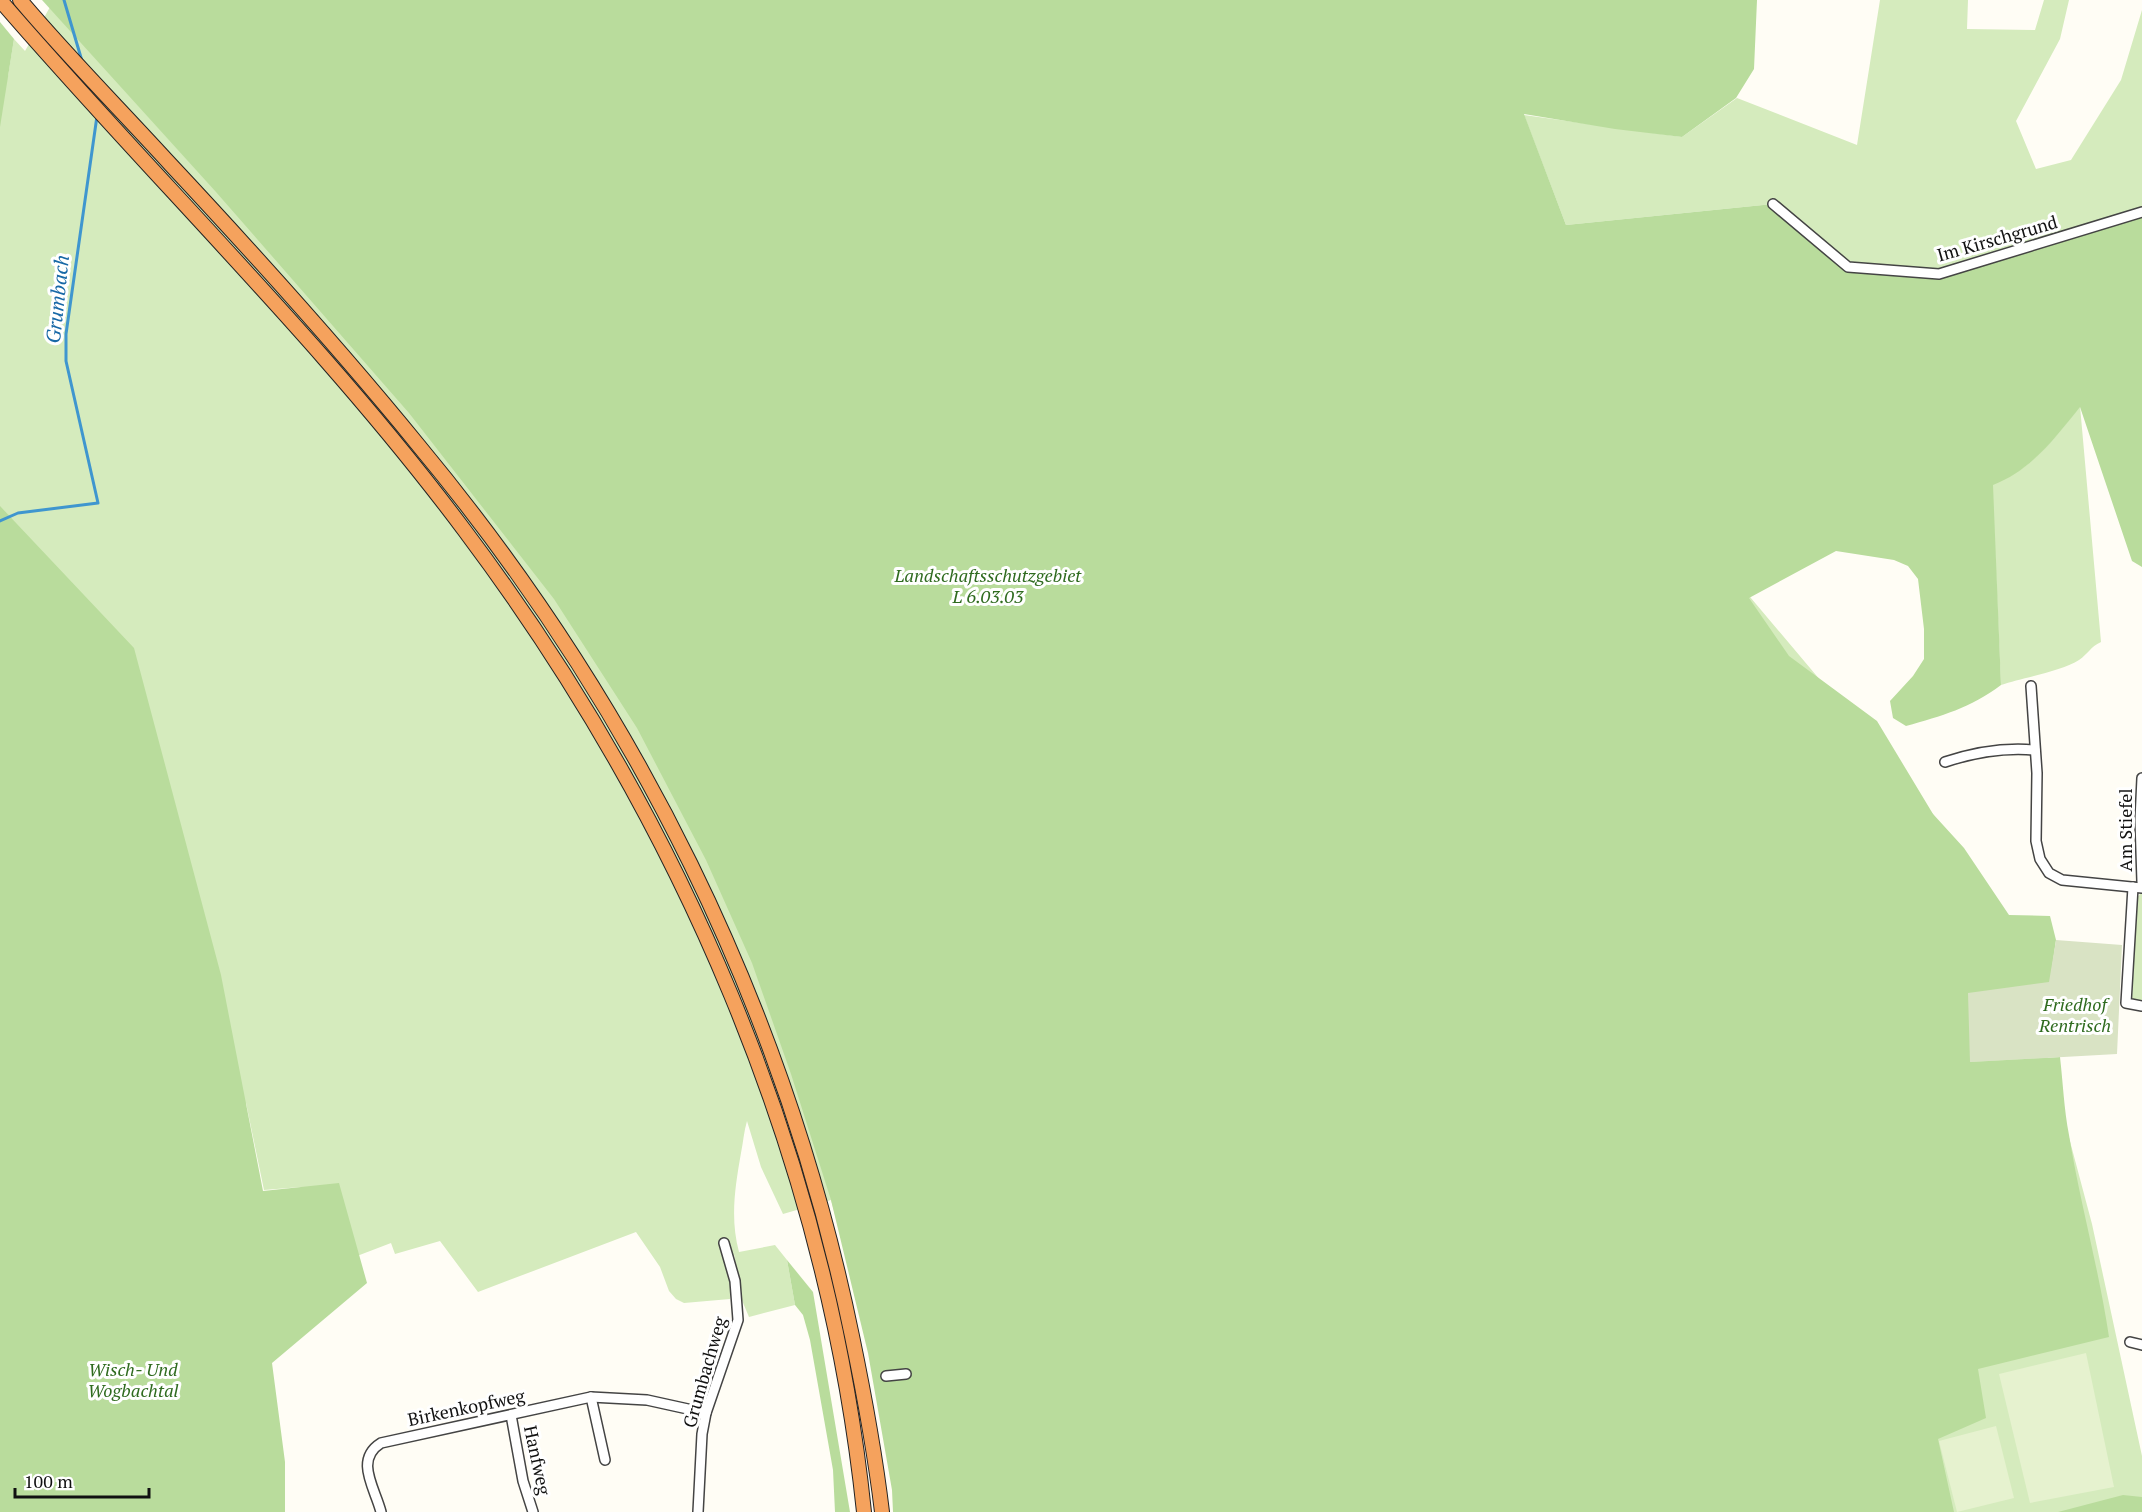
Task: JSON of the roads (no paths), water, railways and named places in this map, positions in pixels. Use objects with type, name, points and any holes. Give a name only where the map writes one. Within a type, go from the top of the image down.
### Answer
[{"type":"highway","points":[[0,0],[350,390],[464,529],[527,616],[613,753],[679,877],[721,969],[745,1028],[786,1145],[826,1287],[854,1431],[864,1512]]},
{"type":"highway","points":[[20,0],[216,213],[362,377],[477,519],[542,606],[628,744],[695,871],[736,962],[761,1024],[803,1143],[842,1284],[871,1429],[882,1512]]},
{"type":"street","name":"Im Kirschgrund","points":[[1773,204],[1848,267],[1940,274],[2142,213]]},
{"type":"street","points":[[2031,686],[2037,851],[2044,867],[2054,876],[2062,879],[2139,886]]},
{"type":"street","points":[[1945,762],[1989,750],[2017,748],[2035,750]]},
{"type":"street","name":"Am Stiefel","points":[[2142,777],[2139,886],[2126,1003],[2142,1006]]},
{"type":"street","name":"Grumbachweg","points":[[698,1512],[702,1434],[706,1413],[738,1320],[735,1281],[724,1243]]},
{"type":"street","points":[[2130,1342],[2142,1345]]},
{"type":"street","points":[[886,1376],[906,1374]]},
{"type":"street","points":[[591,1398],[605,1460]]},
{"type":"street","name":"Birkenkopfweg","points":[[381,1512],[368,1471],[369,1454],[381,1443],[591,1398],[647,1400],[706,1413]]},
{"type":"street","name":"Hanfweg","points":[[512,1415],[523,1481],[533,1512]]},
{"type":"waterway","name":"Grumbach","points":[[64,0],[82,61]]},
{"type":"waterway","name":"Grumbach","points":[[0,521],[18,513],[98,503],[66,361],[66,334],[97,116]]},
{"type":"park label","name":"Landschaftsschutzgebiet L 6.03.03","points":[[988,585]]},
{"type":"park label","name":"Friedhof Rentrisch","points":[[2075,1014]]},
{"type":"park label","name":"Wisch- Und Wogbachtal","points":[[133,1379]]}]
